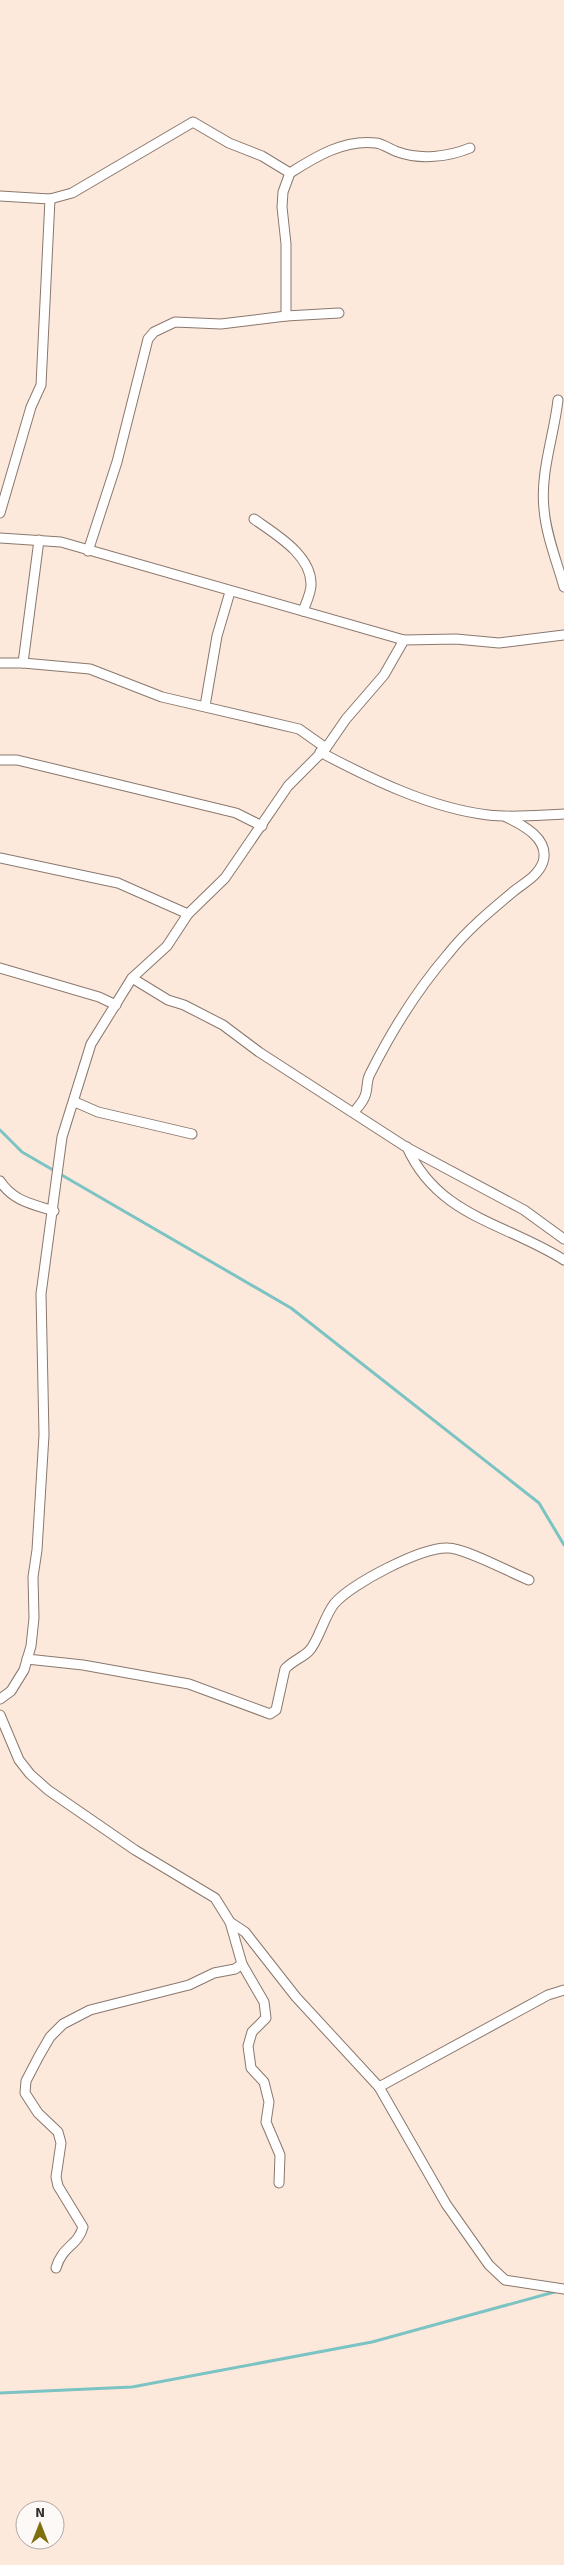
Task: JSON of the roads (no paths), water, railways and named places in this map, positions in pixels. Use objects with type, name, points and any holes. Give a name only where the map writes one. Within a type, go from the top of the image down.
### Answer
[{"type":"street","points":[[0,196],[50,199],[72,193],[193,122],[229,143],[262,156],[290,173]]},
{"type":"street","points":[[286,316],[286,244],[282,206],[283,192],[290,173],[312,159],[343,145],[377,143],[419,158],[461,152],[470,148]]},
{"type":"street","points":[[0,513],[31,407],[41,385],[50,199]]},
{"type":"street","points":[[88,551],[118,462],[146,347],[154,332],[175,322],[221,324],[286,316],[340,313]]},
{"type":"street","points":[[558,400],[556,422],[549,441],[543,497],[547,524],[564,587]]},
{"type":"street","points":[[254,519],[289,545],[309,570],[311,584],[303,611]]},
{"type":"street","points":[[0,538],[61,542],[230,592],[404,640],[456,639],[499,643],[564,634]]},
{"type":"street","points":[[24,663],[39,540]]},
{"type":"street","points":[[205,706],[216,636],[230,592]]},
{"type":"street","points":[[0,1700],[11,1691],[24,1670],[31,1646],[34,1618],[33,1577],[37,1550],[44,1436],[41,1294],[54,1211],[62,1137],[92,1044],[132,978],[167,946],[188,914],[225,878],[288,786],[323,750],[346,719],[384,675],[404,640]]},
{"type":"street","points":[[0,663],[24,663],[90,669],[162,697],[299,729],[323,750],[403,792],[467,811],[506,817],[564,814]]},
{"type":"street","points":[[0,760],[17,760],[236,813],[262,826]]},
{"type":"street","points":[[354,1112],[366,1095],[368,1076],[381,1057],[393,1029],[448,953],[475,925],[534,876],[542,863],[544,849],[538,840],[522,825],[506,817]]},
{"type":"street","points":[[0,858],[118,883],[188,914]]},
{"type":"street","points":[[0,968],[99,997],[116,1005]]},
{"type":"street","points":[[132,978],[168,1000],[184,1005],[223,1025],[259,1052],[406,1146],[524,1210],[564,1239]]},
{"type":"street","points":[[74,1102],[98,1112],[192,1134]]},
{"type":"street","points":[[406,1146],[415,1166],[451,1202],[472,1215],[537,1245],[564,1260]]},
{"type":"street","points":[[0,1180],[7,1191],[21,1201],[54,1211]]},
{"type":"street","points":[[27,1659],[83,1665],[189,1684],[230,1697],[265,1714],[270,1714],[276,1710],[285,1669],[310,1650],[321,1625],[335,1604],[353,1587],[380,1572],[421,1554],[449,1547],[529,1580]]},
{"type":"street","points":[[0,1715],[19,1760],[30,1774],[48,1790],[136,1850],[215,1898],[230,1922],[242,1964],[264,2002],[266,2018],[252,2032],[248,2046],[251,2068],[264,2082],[269,2102],[266,2122],[280,2155],[280,2184]]},
{"type":"street","points":[[230,1922],[245,1932],[296,1997],[379,2087],[446,2204],[490,2265],[505,2280],[564,2289]]},
{"type":"street","points":[[56,2268],[60,2256],[65,2249],[80,2238],[83,2227],[58,2186],[56,2177],[61,2143],[58,2132],[38,2113],[25,2093],[26,2081],[42,2050],[63,2024],[90,2010],[189,1985],[214,1973],[235,1970],[242,1964]]},
{"type":"street","points":[[379,2087],[548,1995],[564,1990]]},
{"type":"waterway","points":[[0,1130],[22,1152],[291,1308],[539,1503],[564,1545]]},
{"type":"waterway","points":[[0,2393],[132,2387],[372,2342],[558,2291]]}]
